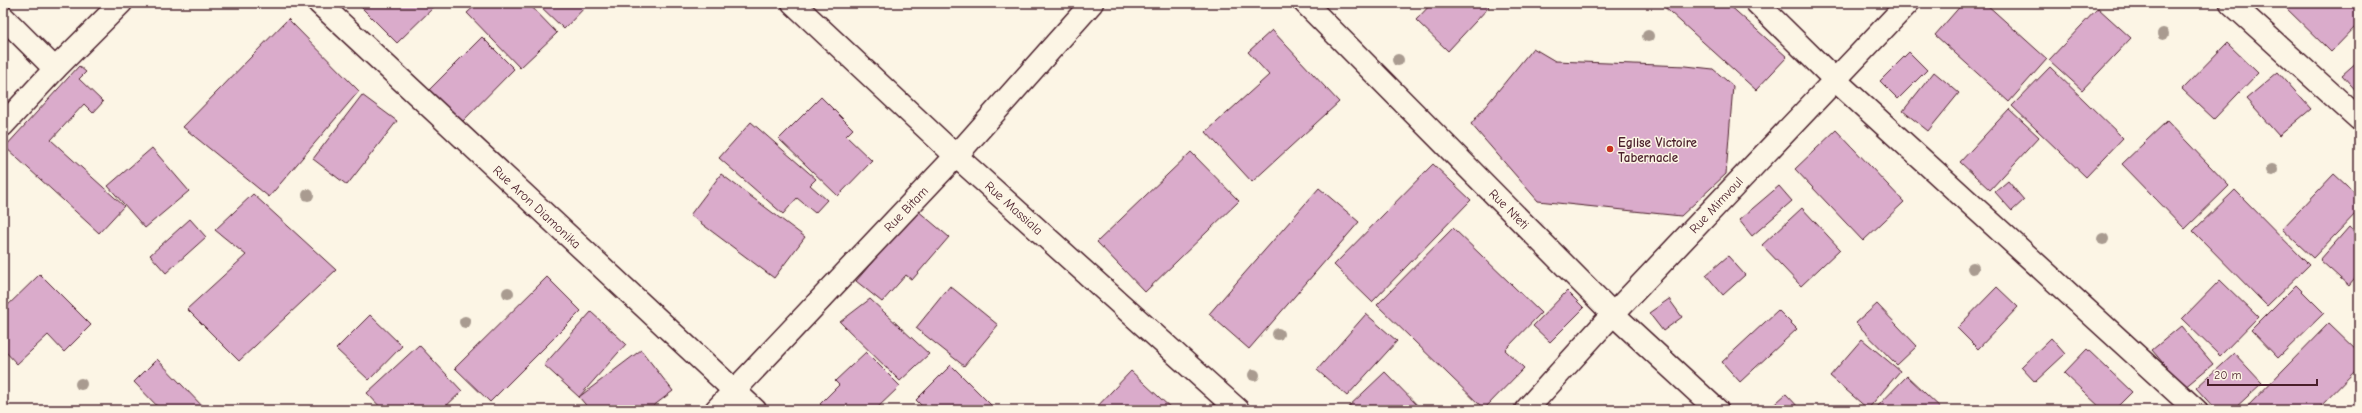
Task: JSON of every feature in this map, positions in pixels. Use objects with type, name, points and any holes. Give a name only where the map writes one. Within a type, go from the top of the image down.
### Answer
[{"type":"street","points":[[3,125],[55,68],[121,3]]},
{"type":"street","name":"Rue Aron Diamonika","points":[[318,3],[755,410]]},
{"type":"street","name":"Rue Massiala","points":[[793,3],[956,156],[1238,410]]},
{"type":"street","name":"Rue Bitam","points":[[716,410],[956,156],[1092,3]]},
{"type":"street","name":"Rue Nteti","points":[[1305,3],[1613,314],[1716,410]]},
{"type":"street","points":[[1757,3],[1834,79],[2196,410]]},
{"type":"street","name":"Rue Mimvoul","points":[[1526,410],[1613,314],[1834,79],[1908,3]]},
{"type":"street","points":[[2231,3],[2359,120]]},
{"type":"street","points":[[3,17],[55,68]]},
{"type":"building","points":[[357,3],[438,3],[397,43]]},
{"type":"building","points":[[478,3],[528,3],[557,33],[520,68],[467,13]]},
{"type":"building","points":[[537,3],[589,3],[564,29]]},
{"type":"building","points":[[1432,3],[1485,3],[1489,7],[1448,51],[1416,20]]},
{"type":"building","points":[[1660,3],[1727,3],[1787,57],[1756,90]]},
{"type":"building","points":[[1963,3],[1985,3],[2047,59],[2009,102],[1935,35]]},
{"type":"building","points":[[2281,3],[2359,3],[2359,23],[2331,52]]},
{"type":"building","points":[[2098,8],[2131,38],[2082,90],[2049,60]]},
{"type":"building","points":[[288,19],[359,91],[269,197],[183,127]]},
{"type":"building","points":[[1272,30],[1339,102],[1252,182],[1206,132],[1269,75],[1248,52]]},
{"type":"building","points":[[482,37],[514,69],[460,124],[427,92]]},
{"type":"building","points":[[2227,43],[2258,73],[2214,119],[2182,89]]},
{"type":"building","name":"Eglise Victoire Tabernacle","points":[[1533,48],[1555,61],[1686,66],[1713,69],[1733,86],[1726,174],[1681,216],[1538,201],[1471,124]]},
{"type":"building","points":[[1909,52],[1927,70],[1898,99],[1880,81]]},
{"type":"building","points":[[2359,60],[2359,94],[2342,75]]},
{"type":"building","points":[[79,66],[86,72],[79,79],[103,102],[93,113],[84,104],[51,140],[124,206],[99,233],[5,147]]},
{"type":"building","points":[[2050,67],[2123,138],[2086,177],[2012,106]]},
{"type":"building","points":[[1934,72],[1959,93],[1928,131],[1903,111]]},
{"type":"building","points":[[2278,72],[2311,109],[2279,136],[2246,99]]},
{"type":"building","points":[[362,95],[397,121],[347,185],[313,159]]},
{"type":"building","points":[[821,97],[853,129],[846,136],[872,161],[838,196],[779,139]]},
{"type":"building","points":[[2009,109],[2039,137],[1990,190],[1960,162]]},
{"type":"building","points":[[2167,121],[2229,186],[2185,229],[2122,164]]},
{"type":"building","points":[[751,122],[816,179],[810,185],[827,200],[815,213],[797,198],[783,214],[719,158]]},
{"type":"building","points":[[1836,130],[1904,202],[1863,241],[1795,169]]},
{"type":"building","points":[[152,148],[189,191],[145,228],[108,186]]},
{"type":"building","points":[[1191,152],[1239,201],[1145,292],[1097,242]]},
{"type":"building","points":[[1433,164],[1471,200],[1372,302],[1334,265]]},
{"type":"building","points":[[721,174],[805,237],[774,278],[690,215]]},
{"type":"building","points":[[2334,174],[2359,197],[2359,210],[2313,258],[2282,229]]},
{"type":"building","points":[[2008,181],[2024,200],[2012,211],[1995,192]]},
{"type":"building","points":[[1779,186],[1792,201],[1752,236],[1739,220]]},
{"type":"building","points":[[1319,188],[1359,222],[1249,349],[1209,314]]},
{"type":"building","points":[[2235,190],[2309,265],[2267,306],[2193,231]]},
{"type":"building","points":[[253,194],[336,270],[239,361],[187,309],[246,255],[215,230]]},
{"type":"building","points":[[1802,208],[1840,249],[1801,286],[1762,245]]},
{"type":"building","points":[[917,210],[949,237],[912,280],[906,275],[882,302],[856,281]]},
{"type":"building","points":[[190,219],[206,237],[166,273],[150,255]]},
{"type":"building","points":[[2349,227],[2359,236],[2359,274],[2349,286],[2320,260]]},
{"type":"building","points":[[1453,228],[1541,313],[1505,350],[1524,368],[1484,409],[1377,305]]},
{"type":"building","points":[[1728,256],[1745,275],[1723,295],[1706,275]]},
{"type":"building","points":[[40,274],[91,325],[64,352],[48,335],[17,364],[3,349],[3,310]]},
{"type":"building","points":[[547,277],[581,311],[490,402],[455,368]]},
{"type":"building","points":[[2220,280],[2258,317],[2220,356],[2182,319]]},
{"type":"building","points":[[2296,285],[2324,313],[2278,358],[2251,330]]},
{"type":"building","points":[[950,286],[998,325],[964,366],[916,328]]},
{"type":"building","points":[[1997,287],[2018,307],[1978,349],[1957,328]]},
{"type":"building","points":[[1567,291],[1584,308],[1550,342],[1533,326]]},
{"type":"building","points":[[870,299],[929,354],[900,381],[840,322]]},
{"type":"building","points":[[1669,299],[1682,317],[1663,331],[1649,313]]},
{"type":"building","points":[[1877,304],[1917,346],[1897,365],[1856,323]]},
{"type":"building","points":[[1778,310],[1797,329],[1740,382],[1722,362]]},
{"type":"building","points":[[591,312],[626,344],[579,397],[544,365]]},
{"type":"building","points":[[1366,314],[1397,341],[1347,396],[1317,370]]},
{"type":"building","points":[[370,315],[402,346],[369,380],[336,349]]},
{"type":"building","points":[[2329,323],[2359,352],[2359,367],[2317,410],[2244,410]]},
{"type":"building","points":[[2181,326],[2213,364],[2184,388],[2152,350]]},
{"type":"building","points":[[2051,338],[2065,354],[2035,382],[2021,367]]},
{"type":"building","points":[[1862,339],[1900,371],[1868,409],[1830,376]]},
{"type":"building","points":[[419,345],[462,391],[442,410],[383,410],[367,393]]},
{"type":"building","points":[[2087,349],[2132,392],[2114,410],[2103,410],[2064,373]]},
{"type":"building","points":[[641,350],[673,391],[648,410],[590,410],[579,397]]},
{"type":"building","points":[[866,352],[900,386],[875,410],[826,410],[820,404],[839,385],[835,381]]},
{"type":"building","points":[[2234,353],[2262,383],[2233,410],[2216,410],[2196,388]]},
{"type":"building","points":[[157,359],[206,410],[161,410],[134,382]]},
{"type":"building","points":[[951,365],[996,410],[926,410],[916,400]]},
{"type":"building","points":[[1131,371],[1173,410],[1094,410]]},
{"type":"building","points":[[1385,372],[1422,410],[1345,410]]},
{"type":"building","points":[[1907,376],[1943,410],[1874,410]]},
{"type":"building","points":[[1786,394],[1801,410],[1768,410]]},
{"type":"building","points":[[2359,398],[2359,410],[2348,410]]},
{"type":"place","name":"Eglise Victoire Tabernacle","points":[[1610,149]]}]
